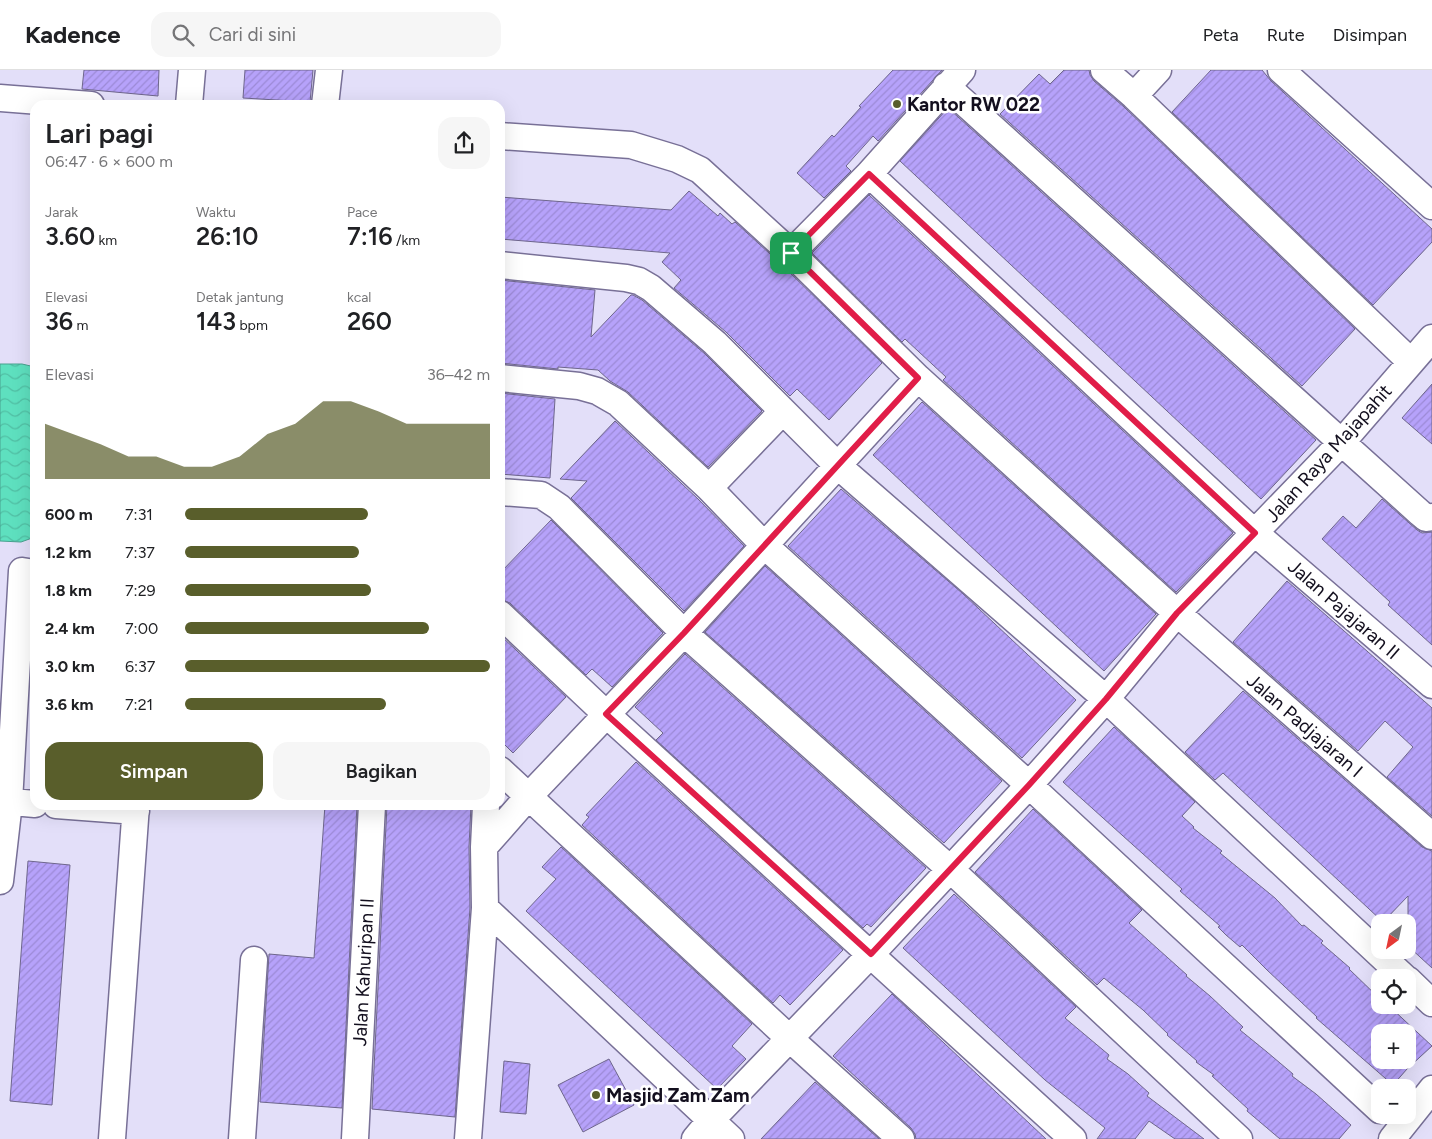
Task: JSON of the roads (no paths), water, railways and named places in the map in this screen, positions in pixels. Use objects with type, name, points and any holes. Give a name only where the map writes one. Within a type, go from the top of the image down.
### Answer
[{"type":"street","points":[[189,100],[192,70]]},
{"type":"street","points":[[326,100],[329,70]]},
{"type":"street","points":[[1104,70],[1134,96],[1411,362]]},
{"type":"street","points":[[1134,96],[1158,70]]},
{"type":"street","points":[[1281,70],[1432,206]]},
{"type":"street","points":[[791,253],[869,174],[954,78],[1420,514],[1426,518],[1432,517]]},
{"type":"street","points":[[0,98],[30,100]]},
{"type":"street","name":"Jalan Padjajaran I","points":[[505,136],[631,145],[677,159],[700,170],[791,253],[918,378],[1177,613],[1432,836]]},
{"type":"street","name":"Jalan Pajajaran II","points":[[869,174],[1255,533],[1432,685]]},
{"type":"street","points":[[505,266],[639,281],[651,288],[715,343],[837,465],[1106,699],[1395,969]]},
{"type":"street","name":"Jalan Raya Majapahit","points":[[703,1130],[1029,785],[1106,699],[1177,613],[1342,442],[1432,338]]},
{"type":"street","points":[[484,847],[528,796],[684,633],[918,378]]},
{"type":"street","points":[[505,379],[579,386],[597,391],[618,403],[709,488],[764,544],[1029,785],[1371,1102]]},
{"type":"street","points":[[709,488],[782,412]]},
{"type":"street","points":[[505,492],[541,495],[559,507],[684,633],[950,869],[1239,1139]]},
{"type":"street","points":[[0,881],[5,801],[8,683],[19,571]]},
{"type":"street","points":[[505,619],[606,714],[1073,1139]]},
{"type":"street","points":[[505,775],[789,1038],[901,1139]]},
{"type":"street","points":[[5,801],[30,804]]},
{"type":"street","points":[[112,1139],[136,810]]},
{"type":"street","name":"Jalan Kahuripan II","points":[[355,1139],[372,810]]},
{"type":"street","points":[[468,1139],[485,908],[486,810]]},
{"type":"street","points":[[485,908],[703,1130],[731,1139]]},
{"type":"street","points":[[242,1139],[254,960]]},
{"type":"street","points":[[1416,988],[1432,1003]]},
{"type":"street","points":[[1392,1128],[1432,1089]]},
{"type":"water","points":[[0,364],[22,364],[30,366],[30,539],[21,542],[0,541]]},
{"type":"place","name":"Kantor RW 022","points":[[897,104]]},
{"type":"place","name":"Masjid Zam Zam","points":[[596,1095]]}]
